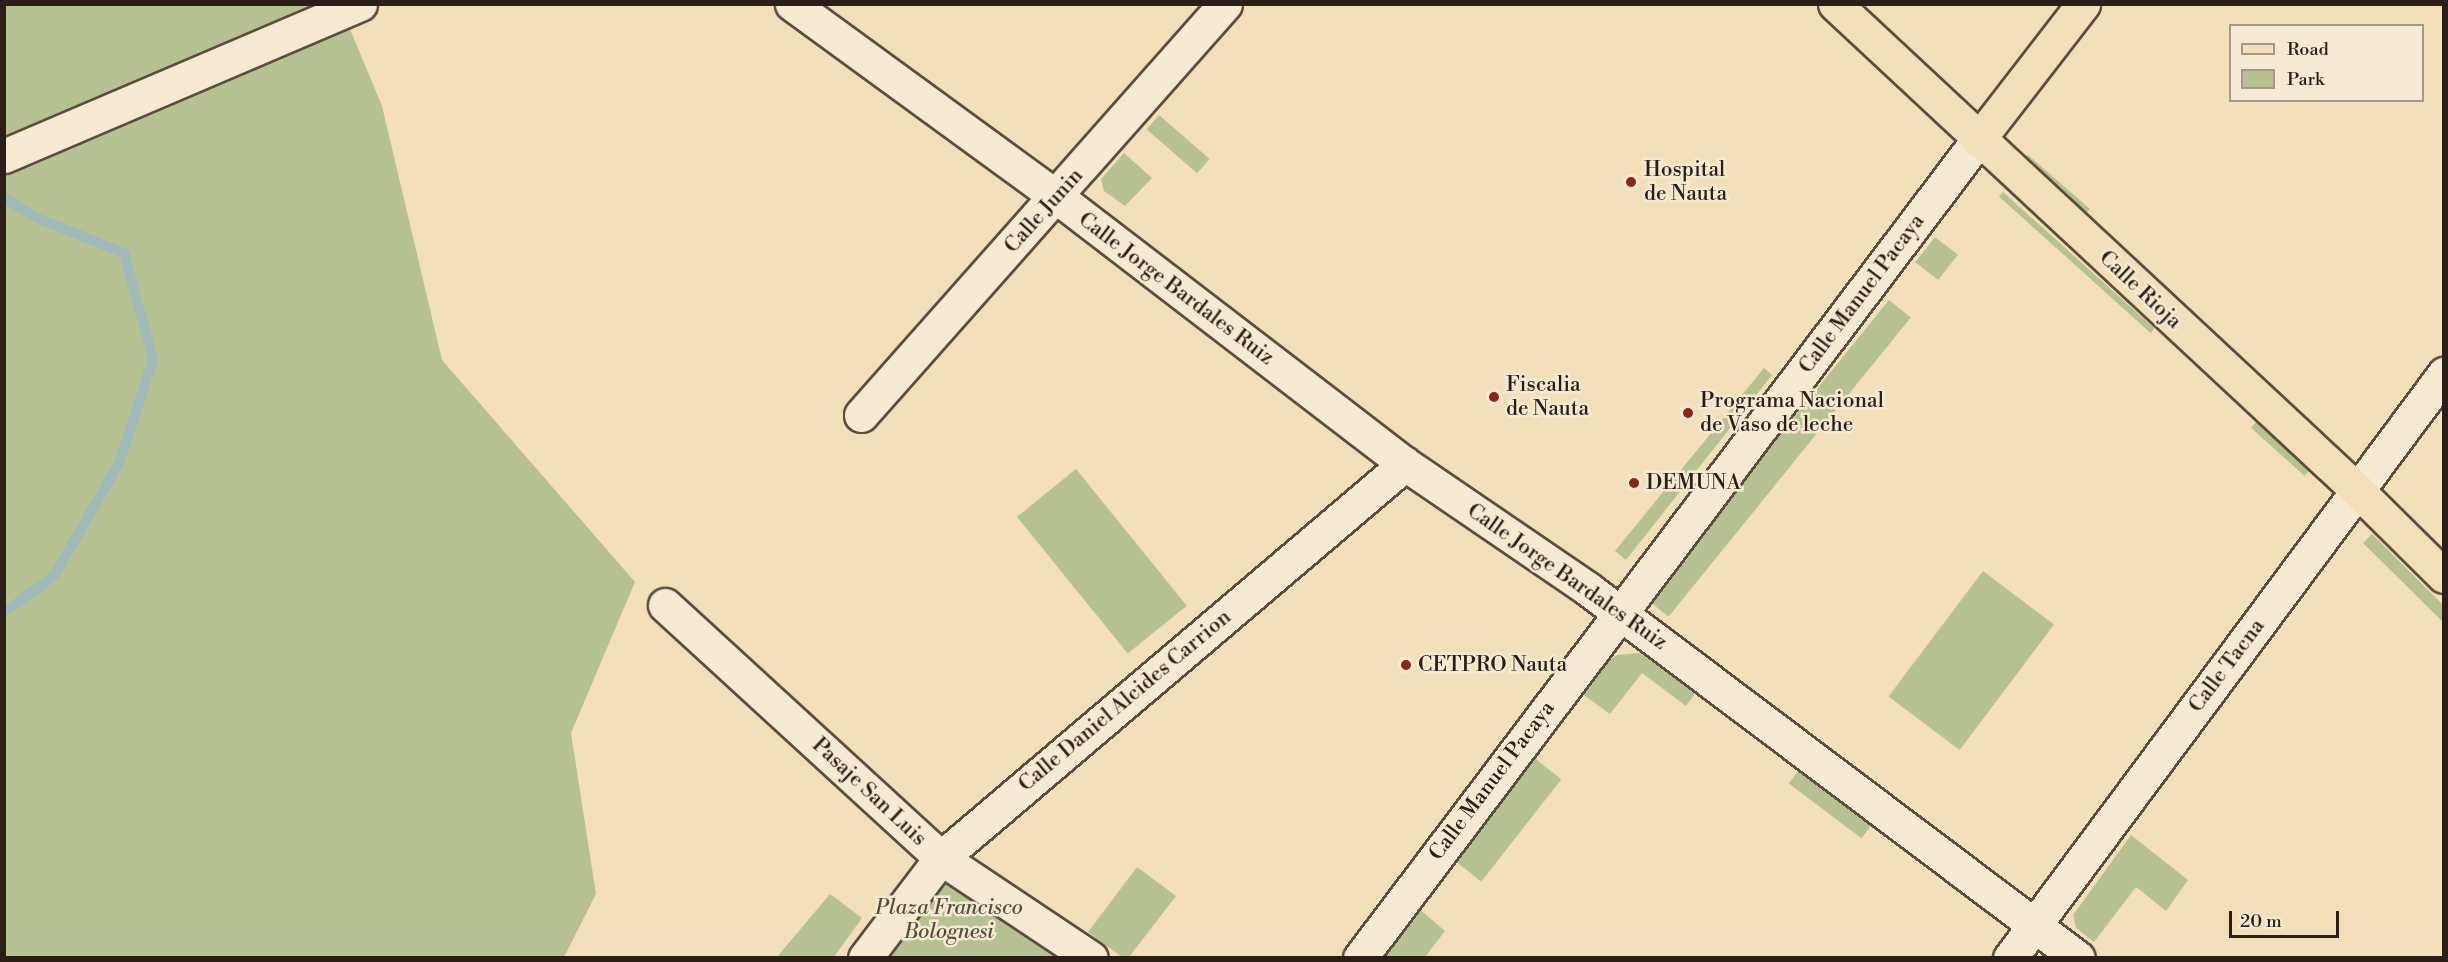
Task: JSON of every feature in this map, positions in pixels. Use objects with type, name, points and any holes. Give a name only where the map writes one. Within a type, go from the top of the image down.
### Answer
[{"type":"main road","name":"Calle Rioja","points":[[1835,4],[1978,140],[2357,490],[2444,576]]},
{"type":"main road","name":"Calle Manuel Pacaya","points":[[1978,140],[2083,4]]},
{"type":"street","points":[[4,156],[360,4]]},
{"type":"street","name":"Calle Jorge Bardales Ruiz","points":[[792,4],[1057,197],[1406,464],[1619,612],[2078,957]]},
{"type":"street","name":"Calle Junin","points":[[861,415],[1057,197],[1225,4]]},
{"type":"street","name":"Calle Manuel Pacaya","points":[[1360,957],[1978,140]]},
{"type":"street","name":"Calle Tacna","points":[[2010,957],[2033,923],[2444,374]]},
{"type":"street","name":"Calle Daniel Alcides Carrion","points":[[865,957],[941,858],[1406,464]]},
{"type":"street","name":"Pasaje San Luis","points":[[665,605],[941,858],[1091,957]]},
{"type":"green space","points":[[5,5],[340,5],[382,106],[442,360],[635,582],[571,733],[596,894],[564,957],[5,958]]},
{"type":"green space","points":[[1159,115],[1210,159],[1197,173],[1147,129]]},
{"type":"green space","points":[[1124,153],[1152,178],[1125,206],[1104,191],[1101,179]]},
{"type":"green space","points":[[2028,155],[2090,209],[2084,216],[2022,162]]},
{"type":"green space","points":[[2003,192],[2155,329],[2151,333],[1999,196]]},
{"type":"green space","points":[[1935,237],[1958,255],[1938,280],[1915,262]]},
{"type":"green space","points":[[1889,300],[1911,318],[1668,617],[1647,599]]},
{"type":"green space","points":[[1764,368],[1772,375],[1626,560],[1615,551]]},
{"type":"green space","points":[[2257,421],[2311,469],[2304,476],[2251,428]]},
{"type":"green space","points":[[1076,469],[1187,606],[1128,654],[1017,517]]},
{"type":"green space","points":[[2372,534],[2443,605],[2443,622],[2363,543]]},
{"type":"green space","points":[[1983,571],[2054,625],[1960,750],[1889,696]]},
{"type":"green space","points":[[1639,653],[1697,691],[1686,706],[1642,673],[1610,714],[1581,693],[1603,664],[1617,655]]},
{"type":"green space","points":[[1533,757],[1561,779],[1481,882],[1453,859]]},
{"type":"green space","points":[[1799,770],[1872,825],[1861,838],[1789,784]]},
{"type":"green space","points":[[2131,835],[2188,880],[2166,911],[2136,887],[2094,942],[2076,928],[2073,915]]},
{"type":"green space","points":[[1137,867],[1176,896],[1129,957],[1122,957],[1088,932]]},
{"type":"green space","name":"Plaza Francisco Bolognesi","points":[[938,869],[1074,958],[877,958]]},
{"type":"green space","points":[[830,894],[862,918],[834,957],[777,957]]},
{"type":"green space","points":[[1411,902],[1445,931],[1425,957],[1369,958]]},
{"type":"waterway","points":[[4,198],[37,218],[124,253],[153,359],[119,463],[54,576],[4,612]]},
{"type":"place","name":"Hospital de Nauta","points":[[1631,182]]},
{"type":"place","name":"Fiscalia de Nauta","points":[[1494,397]]},
{"type":"place","name":"Programa Nacional de Vaso de leche","points":[[1688,413]]},
{"type":"place","name":"DEMUNA","points":[[1634,483]]},
{"type":"place","name":"CETPRO Nauta","points":[[1406,665]]}]
